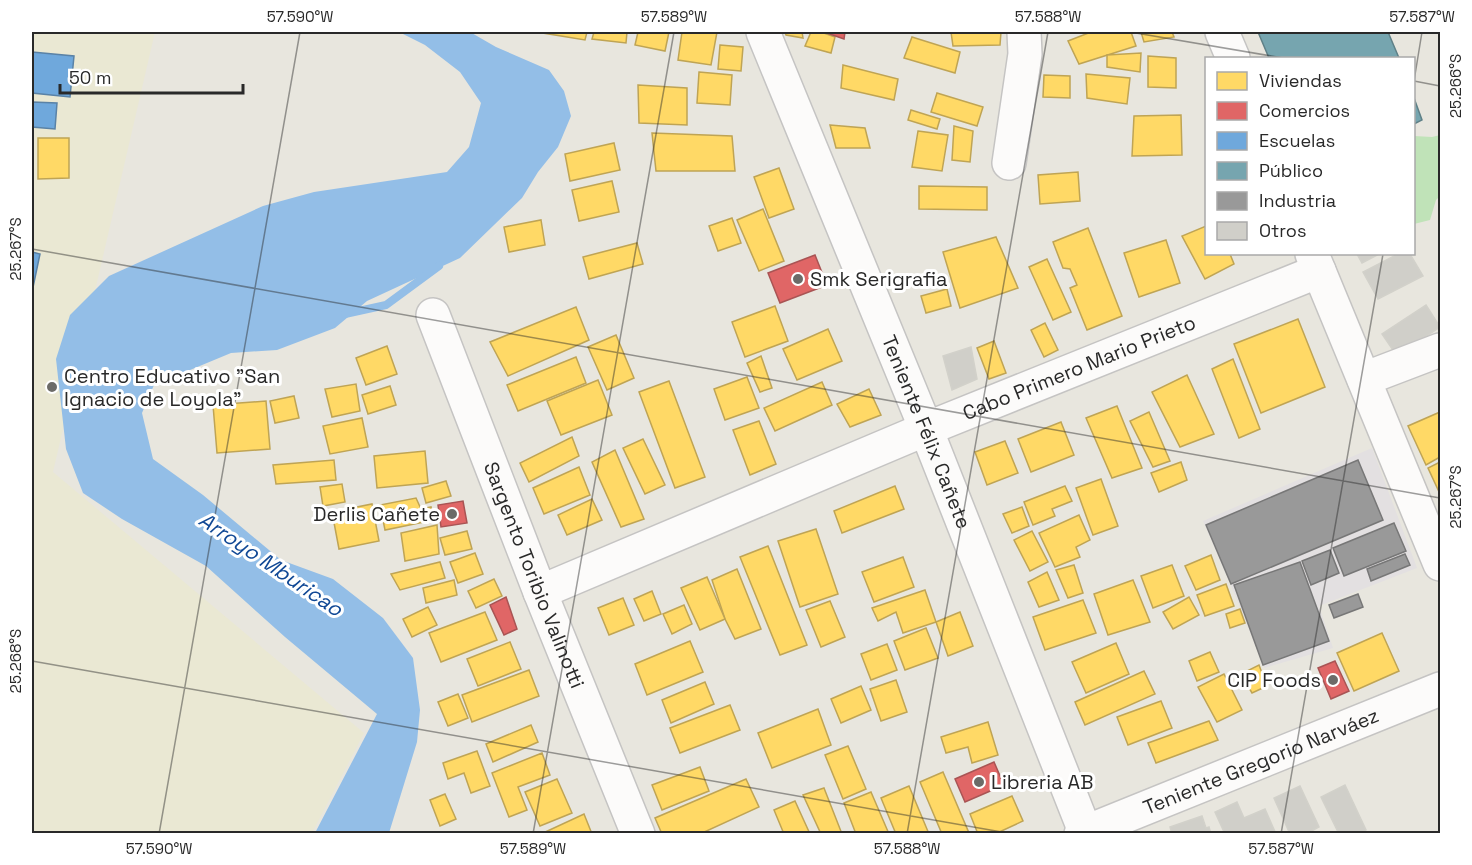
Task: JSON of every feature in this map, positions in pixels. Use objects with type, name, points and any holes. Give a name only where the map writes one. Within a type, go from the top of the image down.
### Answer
[{"type":"street","name":"Teniente Félix Cañete","points":[[763,32],[926,429],[1084,833]]},
{"type":"street","points":[[1008,163],[1025,54],[1024,32]]},
{"type":"street","points":[[1222,32],[1233,57]]},
{"type":"street","name":"Cabo Primero Mario Prieto","points":[[540,592],[1316,262]]},
{"type":"street","points":[[1316,262],[1440,564]]},
{"type":"street","name":"Sargento Toribio Valinotti","points":[[433,315],[540,592],[638,834]]},
{"type":"street","points":[[1364,379],[1440,350]]},
{"type":"street","name":"Teniente Gregorio Narváez","points":[[1084,833],[1440,688]]},
{"type":"shaded area","name":"Centro Educativo \"San Ignacio de Loyola\"","points":[[32,32],[155,32],[53,472],[364,733],[312,833],[32,833]]},
{"type":"shaded area","points":[[1372,448],[1417,568],[1319,606],[1333,648],[1264,668],[1203,521]]},
{"type":"green space","points":[[1440,135],[1440,196],[1436,200],[1430,220],[1415,224],[1415,136]]},
{"type":"water","points":[[399,32],[470,32],[496,47],[549,70],[564,91],[571,116],[558,147],[538,172],[522,198],[460,258],[367,301],[335,328],[277,350],[231,353],[154,385],[142,413],[153,459],[203,495],[281,560],[333,579],[383,618],[413,658],[420,710],[417,742],[389,833],[315,833],[377,714],[285,637],[206,566],[122,519],[83,493],[66,449],[56,359],[70,315],[109,276],[263,206],[314,192],[447,172],[469,147],[481,103],[460,72],[425,45]]},
{"type":"building: Viviendas","points":[[543,32],[587,32],[585,40]]},
{"type":"building: Viviendas","points":[[594,32],[627,32],[626,43],[592,39]]},
{"type":"building: Viviendas","points":[[638,32],[669,32],[665,51],[635,45]]},
{"type":"building: Viviendas","points":[[682,32],[717,32],[711,65],[678,60]]},
{"type":"building: Viviendas","points":[[785,32],[802,32],[803,38],[786,35]]},
{"type":"building: Viviendas","points":[[811,32],[821,32],[835,37],[831,53],[805,46]]},
{"type":"building: Viviendas","points":[[951,32],[1001,32],[1000,45],[953,46]]},
{"type":"building: Viviendas","points":[[1091,32],[1131,32],[1136,46],[1079,64],[1068,41]]},
{"type":"building: Viviendas","points":[[1141,32],[1172,32],[1174,37],[1144,42]]},
{"type":"building: Viviendas","points":[[912,37],[960,52],[955,73],[904,58]]},
{"type":"building: Viviendas","points":[[720,45],[743,47],[741,71],[718,69]]},
{"type":"building: Viviendas","points":[[1141,53],[1140,72],[1107,67],[1107,55]]},
{"type":"building: Viviendas","points":[[1148,56],[1176,58],[1176,88],[1148,87]]},
{"type":"building: Viviendas","points":[[843,65],[898,79],[894,100],[841,88]]},
{"type":"building: Viviendas","points":[[699,72],[732,75],[730,105],[697,103]]},
{"type":"building: Viviendas","points":[[1086,74],[1130,78],[1127,104],[1087,98]]},
{"type":"building: Viviendas","points":[[1044,75],[1070,76],[1070,98],[1043,97]]},
{"type":"building: Viviendas","points":[[638,85],[687,88],[687,125],[639,123]]},
{"type":"building: Viviendas","points":[[937,93],[983,107],[977,126],[931,112]]},
{"type":"building: Viviendas","points":[[911,110],[940,119],[937,129],[908,120]]},
{"type":"building: Viviendas","points":[[1181,115],[1182,155],[1132,156],[1134,116]]},
{"type":"building: Viviendas","points":[[830,125],[865,128],[870,148],[836,148]]},
{"type":"building: Viviendas","points":[[954,126],[973,131],[970,162],[952,160]]},
{"type":"building: Viviendas","points":[[918,131],[948,135],[942,171],[912,167]]},
{"type":"building: Viviendas","points":[[652,133],[732,136],[735,171],[656,171]]},
{"type":"building: Viviendas","points":[[38,138],[69,138],[69,178],[38,179]]},
{"type":"building: Viviendas","points":[[614,143],[620,170],[570,181],[565,154]]},
{"type":"building: Viviendas","points":[[779,168],[794,209],[769,218],[754,177]]},
{"type":"building: Viviendas","points":[[1078,172],[1080,201],[1040,204],[1038,175]]},
{"type":"building: Viviendas","points":[[612,181],[619,212],[579,221],[572,190]]},
{"type":"building: Viviendas","points":[[919,186],[987,187],[987,210],[919,209]]},
{"type":"building: Viviendas","points":[[763,209],[784,261],[759,271],[737,220]]},
{"type":"building: Viviendas","points":[[732,218],[741,243],[718,251],[709,226]]},
{"type":"building: Viviendas","points":[[541,220],[545,245],[509,252],[504,227]]},
{"type":"building: Viviendas","points":[[1205,226],[1205,255],[1230,255],[1234,264],[1205,279],[1182,236]]},
{"type":"building: Viviendas","points":[[1088,228],[1122,316],[1087,330],[1070,288],[1077,285],[1070,269],[1063,268],[1053,242]]},
{"type":"building: Viviendas","points":[[996,237],[1018,288],[960,308],[943,252]]},
{"type":"building: Viviendas","points":[[1166,240],[1180,283],[1139,297],[1124,253]]},
{"type":"building: Viviendas","points":[[637,243],[643,264],[589,279],[583,257]]},
{"type":"building: Viviendas","points":[[1047,259],[1071,312],[1053,320],[1029,267]]},
{"type":"building: Viviendas","points":[[947,289],[951,306],[926,313],[921,296]]},
{"type":"building: Viviendas","points":[[775,306],[788,341],[745,357],[732,322]]},
{"type":"building: Viviendas","points":[[576,307],[589,340],[508,376],[490,342]]},
{"type":"building: Viviendas","points":[[1298,319],[1325,387],[1261,413],[1234,344]]},
{"type":"building: Viviendas","points":[[1045,323],[1058,350],[1044,357],[1031,330]]},
{"type":"building: Viviendas","points":[[828,329],[842,361],[797,380],[783,349]]},
{"type":"building: Viviendas","points":[[616,335],[634,378],[607,390],[588,347]]},
{"type":"building: Viviendas","points":[[994,341],[1006,373],[989,379],[977,348]]},
{"type":"building: Viviendas","points":[[387,346],[397,374],[366,385],[356,358]]},
{"type":"building: Viviendas","points":[[761,356],[772,388],[760,392],[747,363]]},
{"type":"building: Viviendas","points":[[576,357],[586,383],[518,411],[507,385]]},
{"type":"building: Viviendas","points":[[1233,359],[1260,429],[1239,438],[1212,369]]},
{"type":"building: Viviendas","points":[[1187,375],[1214,434],[1180,447],[1152,392]]},
{"type":"building: Viviendas","points":[[747,377],[759,408],[725,420],[714,389]]},
{"type":"building: Viviendas","points":[[598,380],[612,415],[561,435],[547,401]]},
{"type":"building: Viviendas","points":[[669,381],[705,477],[675,488],[639,392]]},
{"type":"building: Viviendas","points":[[822,382],[832,405],[775,431],[764,408]]},
{"type":"building: Viviendas","points":[[356,384],[360,411],[332,417],[325,389]]},
{"type":"building: Viviendas","points":[[390,386],[396,405],[368,414],[362,395]]},
{"type":"building: Viviendas","points":[[869,389],[881,415],[850,427],[837,404]]},
{"type":"building: Viviendas","points":[[294,396],[299,418],[275,423],[270,401]]},
{"type":"building: Viviendas","points":[[266,401],[270,449],[217,453],[213,405]]},
{"type":"building: Viviendas","points":[[1117,406],[1142,468],[1112,478],[1086,418]]},
{"type":"building: Viviendas","points":[[1149,412],[1170,461],[1153,467],[1130,421]]},
{"type":"building: Viviendas","points":[[1440,412],[1440,457],[1426,465],[1408,426]]},
{"type":"building: Viviendas","points":[[362,418],[368,447],[330,454],[323,426]]},
{"type":"building: Viviendas","points":[[759,421],[776,464],[750,475],[733,430]]},
{"type":"building: Viviendas","points":[[1061,422],[1074,455],[1031,472],[1018,439]]},
{"type":"building: Viviendas","points":[[572,437],[579,456],[529,482],[520,463]]},
{"type":"building: Viviendas","points":[[643,439],[665,485],[645,494],[623,448]]},
{"type":"building: Viviendas","points":[[1005,441],[1018,473],[987,485],[975,452]]},
{"type":"building: Viviendas","points":[[615,450],[644,519],[621,527],[592,462]]},
{"type":"building: Viviendas","points":[[425,451],[428,483],[377,488],[374,456]]},
{"type":"building: Viviendas","points":[[334,460],[336,480],[276,484],[273,465]]},
{"type":"building: Viviendas","points":[[1181,462],[1187,480],[1159,492],[1151,473]]},
{"type":"building: Viviendas","points":[[1440,462],[1440,494],[1428,468]]},
{"type":"building: Viviendas","points":[[579,467],[590,495],[544,514],[533,488]]},
{"type":"building: Viviendas","points":[[1101,479],[1118,526],[1093,535],[1076,488]]},
{"type":"building: Viviendas","points":[[446,481],[451,496],[426,503],[422,488]]},
{"type":"building: Viviendas","points":[[342,484],[345,502],[323,506],[320,487]]},
{"type":"building: Viviendas","points":[[895,486],[904,509],[842,533],[834,511]]},
{"type":"building: Viviendas","points":[[1065,486],[1072,501],[1052,509],[1055,516],[1033,525],[1024,502]]},
{"type":"building: Viviendas","points":[[416,498],[421,509],[431,507],[434,520],[385,530],[380,505]]},
{"type":"building: Viviendas","points":[[592,499],[602,520],[567,535],[558,515]]},
{"type":"building: Viviendas","points":[[372,504],[379,541],[339,549],[332,512]]},
{"type":"building: Viviendas","points":[[1022,507],[1029,526],[1012,533],[1003,514]]},
{"type":"building: Viviendas","points":[[1079,515],[1090,540],[1076,547],[1080,557],[1055,567],[1039,533]]},
{"type":"building: Viviendas","points":[[437,525],[439,554],[405,561],[401,533]]},
{"type":"building: Viviendas","points":[[816,529],[838,594],[800,607],[778,541]]},
{"type":"building: Viviendas","points":[[467,531],[472,549],[445,555],[440,538]]},
{"type":"building: Viviendas","points":[[1032,531],[1048,562],[1030,571],[1014,540]]},
{"type":"building: Viviendas","points":[[768,546],[807,645],[780,655],[740,557]]},
{"type":"building: Viviendas","points":[[475,553],[483,574],[458,583],[450,562]]},
{"type":"building: Viviendas","points":[[1211,555],[1220,580],[1196,590],[1185,566]]},
{"type":"building: Viviendas","points":[[903,557],[914,587],[874,602],[862,572]]},
{"type":"building: Viviendas","points":[[440,562],[445,578],[400,590],[391,574]]},
{"type":"building: Viviendas","points":[[1074,565],[1083,593],[1068,598],[1056,570]]},
{"type":"building: Viviendas","points":[[1172,565],[1184,596],[1153,608],[1141,576]]},
{"type":"building: Viviendas","points":[[737,569],[761,629],[735,639],[725,619],[712,580]]},
{"type":"building: Viviendas","points":[[1047,572],[1059,600],[1039,607],[1028,582]]},
{"type":"building: Viviendas","points":[[707,577],[725,619],[700,630],[681,588]]},
{"type":"building: Viviendas","points":[[494,579],[502,596],[476,608],[468,591]]},
{"type":"building: Viviendas","points":[[454,580],[457,595],[426,603],[423,588]]},
{"type":"building: Viviendas","points":[[1133,580],[1150,622],[1108,635],[1094,594]]},
{"type":"building: Viviendas","points":[[1226,584],[1234,606],[1205,616],[1197,595]]},
{"type":"building: Viviendas","points":[[925,590],[936,622],[903,633],[896,612],[878,621],[872,608]]},
{"type":"building: Viviendas","points":[[652,591],[661,614],[644,621],[634,599]]},
{"type":"building: Viviendas","points":[[1189,597],[1199,615],[1173,629],[1163,612]]},
{"type":"building: Viviendas","points":[[623,598],[634,625],[609,635],[598,608]]},
{"type":"building: Viviendas","points":[[1083,600],[1096,633],[1045,650],[1033,617]]},
{"type":"building: Viviendas","points":[[830,601],[845,637],[821,647],[806,610]]},
{"type":"building: Viviendas","points":[[684,605],[692,624],[672,634],[663,614]]},
{"type":"building: Viviendas","points":[[428,607],[437,625],[412,637],[403,619]]},
{"type":"building: Viviendas","points":[[1240,609],[1245,623],[1230,628],[1226,614]]},
{"type":"building: Viviendas","points":[[485,612],[497,640],[441,662],[429,633]]},
{"type":"building: Viviendas","points":[[960,612],[973,646],[948,656],[936,622]]},
{"type":"building: Viviendas","points":[[926,628],[938,658],[905,670],[894,641]]},
{"type":"building: Viviendas","points":[[1382,633],[1399,671],[1354,691],[1337,653]]},
{"type":"building: Viviendas","points":[[690,641],[703,672],[647,695],[635,664]]},
{"type":"building: Viviendas","points":[[510,642],[521,669],[478,686],[467,659]]},
{"type":"building: Viviendas","points":[[1116,643],[1129,674],[1086,693],[1072,662]]},
{"type":"building: Viviendas","points":[[887,644],[897,670],[871,680],[861,654]]},
{"type":"building: Viviendas","points":[[1210,652],[1219,672],[1197,681],[1189,661]]},
{"type":"building: Viviendas","points":[[1259,665],[1267,686],[1252,693],[1241,674]]},
{"type":"building: Viviendas","points":[[529,670],[539,696],[472,722],[462,695]]},
{"type":"building: Viviendas","points":[[1144,671],[1155,694],[1085,725],[1075,702]]},
{"type":"building: Viviendas","points":[[1224,674],[1242,710],[1217,722],[1198,687]]},
{"type":"building: Viviendas","points":[[896,680],[907,712],[881,721],[870,689]]},
{"type":"building: Viviendas","points":[[705,682],[714,704],[671,723],[662,700]]},
{"type":"building: Viviendas","points":[[861,686],[871,710],[841,723],[831,699]]},
{"type":"building: Viviendas","points":[[458,694],[468,718],[448,726],[438,702]]},
{"type":"building: Viviendas","points":[[1161,701],[1172,728],[1128,745],[1117,717]]},
{"type":"building: Viviendas","points":[[730,705],[740,730],[680,753],[670,728]]},
{"type":"building: Viviendas","points":[[818,709],[831,745],[772,768],[758,733]]},
{"type":"building: Viviendas","points":[[1209,721],[1218,740],[1156,763],[1148,743]]},
{"type":"building: Viviendas","points":[[988,722],[998,755],[972,763],[968,747],[946,753],[941,737]]},
{"type":"building: Viviendas","points":[[531,725],[538,742],[493,762],[486,744]]},
{"type":"building: Viviendas","points":[[848,746],[866,789],[843,799],[825,755]]},
{"type":"building: Viviendas","points":[[477,751],[490,786],[471,793],[464,773],[448,779],[443,763]]},
{"type":"building: Viviendas","points":[[542,753],[550,775],[518,787],[527,810],[509,817],[492,773]]},
{"type":"building: Viviendas","points":[[700,767],[709,791],[662,810],[652,785]]},
{"type":"building: Viviendas","points":[[943,772],[969,834],[942,834],[920,782]]},
{"type":"building: Viviendas","points":[[557,779],[572,813],[540,826],[525,792]]},
{"type":"building: Viviendas","points":[[746,779],[759,807],[700,834],[662,834],[655,818]]},
{"type":"building: Viviendas","points":[[909,786],[929,834],[896,834],[881,798]]},
{"type":"building: Viviendas","points":[[824,788],[842,834],[821,834],[803,795]]},
{"type":"building: Viviendas","points":[[871,792],[889,834],[856,834],[844,803]]},
{"type":"building: Viviendas","points":[[445,794],[456,819],[440,826],[430,800]]},
{"type":"building: Viviendas","points":[[1012,796],[1023,821],[995,834],[978,834],[970,814]]},
{"type":"building: Viviendas","points":[[795,801],[810,834],[784,834],[774,810]]},
{"type":"building: Viviendas","points":[[584,814],[592,834],[541,834]]},
{"type":"building: Comercios","points":[[824,32],[845,32],[844,39]]},
{"type":"building: Comercios","name":"Smk Serigrafia","points":[[815,255],[827,285],[780,303],[768,273]]},
{"type":"building: Comercios","name":"Derlis Cañete","points":[[463,501],[467,523],[441,527],[438,505]]},
{"type":"building: Comercios","points":[[506,597],[517,629],[504,635],[490,605]]},
{"type":"building: Comercios","name":"CIP Foods","points":[[1335,661],[1349,691],[1331,699],[1318,668]]},
{"type":"building: Comercios","name":"Libreria AB","points":[[994,762],[1004,785],[965,802],[955,779]]},
{"type":"building: Escuelas","points":[[32,52],[74,56],[70,97],[32,93]]},
{"type":"building: Escuelas","points":[[32,102],[57,103],[55,129],[32,127]]},
{"type":"building: Escuelas","points":[[32,252],[40,254],[32,292]]},
{"type":"building: Público","points":[[1258,32],[1388,32],[1399,57],[1269,57]]},
{"type":"building: Público","points":[[1415,101],[1422,120],[1415,124]]},
{"type":"building: Industria","points":[[1358,460],[1383,520],[1231,584],[1206,525]]},
{"type":"building: Industria","points":[[1394,523],[1406,551],[1344,576],[1333,548]]},
{"type":"building: Industria","points":[[1330,550],[1339,573],[1311,585],[1302,561]]},
{"type":"building: Industria","points":[[1405,554],[1410,565],[1371,581],[1367,569]]},
{"type":"building: Industria","points":[[1300,562],[1329,641],[1263,665],[1234,585]]},
{"type":"building: Industria","points":[[1358,594],[1363,607],[1334,618],[1329,605]]},
{"type":"building: Otros","points":[[1358,255],[1377,255],[1362,263]]},
{"type":"building: Otros","points":[[1396,255],[1411,255],[1423,276],[1378,299],[1363,272]]},
{"type":"building: Otros","points":[[1426,305],[1440,327],[1397,356],[1382,334]]},
{"type":"building: Otros","points":[[971,347],[977,379],[952,390],[943,356]]},
{"type":"building: Otros","points":[[1345,785],[1366,830],[1358,834],[1339,834],[1321,797]]},
{"type":"building: Otros","points":[[1300,786],[1319,827],[1306,834],[1290,834],[1274,798]]},
{"type":"building: Otros","points":[[1237,802],[1244,818],[1265,809],[1276,834],[1225,834],[1215,812]]},
{"type":"building: Otros","points":[[1202,816],[1211,834],[1172,834],[1170,827]]},
{"type":"waterway","name":"Arroyo Mburicao","points":[[345,314],[386,305],[439,266]]},
{"type":"place","name":"Smk Serigrafia","points":[[798,279]]},
{"type":"place","name":"Centro Educativo \"San Ignacio de Loyola\"","points":[[52,387]]},
{"type":"place","name":"Derlis Cañete","points":[[452,514]]},
{"type":"place","name":"CIP Foods","points":[[1333,680]]},
{"type":"place","name":"Libreria AB","points":[[979,782]]}]
